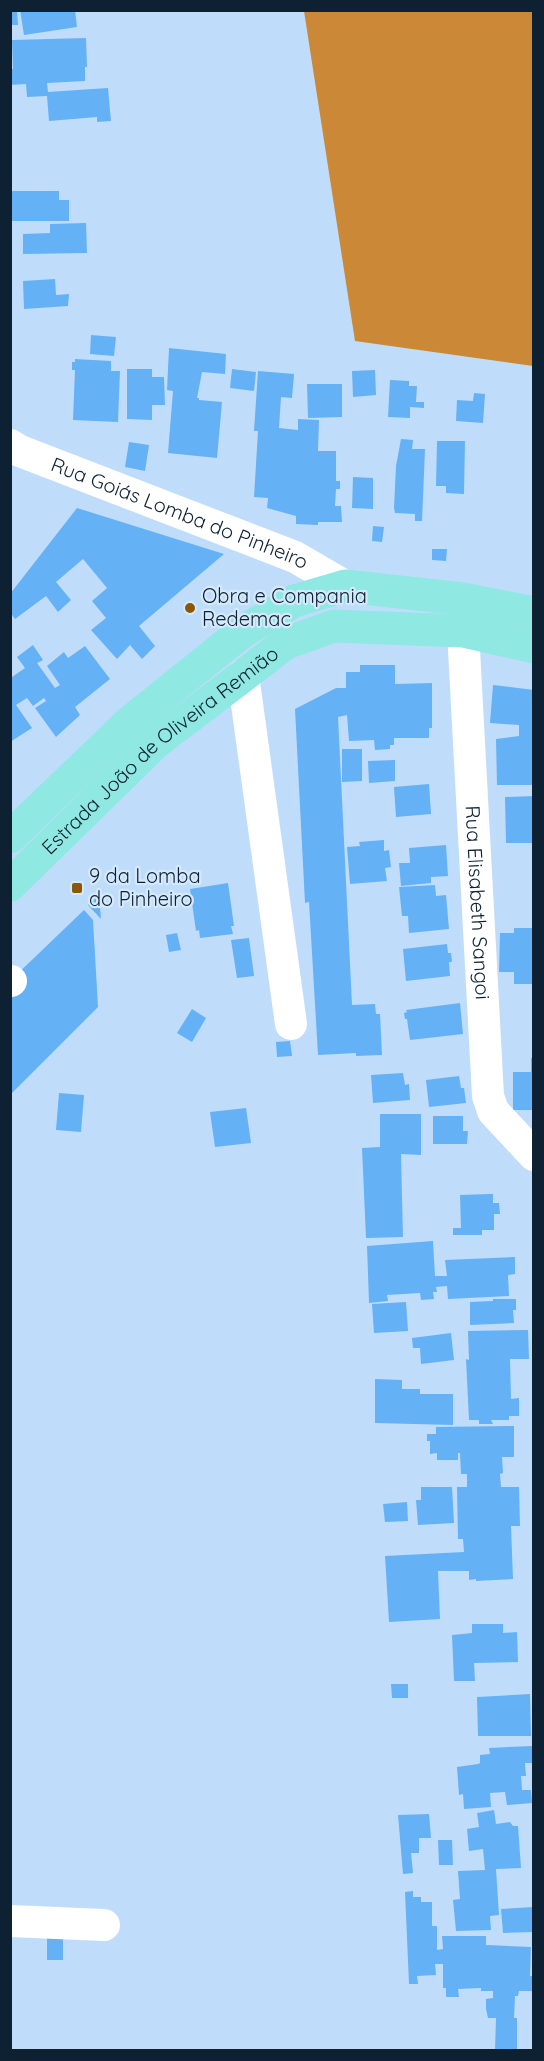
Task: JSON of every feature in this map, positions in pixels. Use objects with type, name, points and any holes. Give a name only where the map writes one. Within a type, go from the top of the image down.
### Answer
[{"type":"main road","name":"Estrada João de Oliveira Remião","points":[[10,837],[131,721],[242,632],[294,601],[345,586],[463,599],[534,613]]},
{"type":"main road","name":"Estrada João de Oliveira Remião","points":[[10,885],[155,743],[286,643],[334,626],[463,632],[534,647]]},
{"type":"street","name":"Rua Goiás Lomba do Pinheiro","points":[[10,446],[20,452],[295,557],[345,586]]},
{"type":"street","name":"Rua Elisabeth Sangoi","points":[[463,632],[488,1096],[493,1111],[534,1155]]},
{"type":"street","points":[[243,675],[291,1024]]},
{"type":"street","points":[[10,1921],[104,1925]]},
{"type":"shaded area","points":[[304,11],[533,11],[533,366],[355,341]]},
{"type":"building","points":[[10,10],[17,10],[18,25],[10,25]]},
{"type":"building","points":[[20,10],[75,10],[77,27],[24,35]]},
{"type":"building","points":[[86,38],[85,81],[47,83],[48,92],[108,88],[111,121],[97,122],[97,117],[49,121],[47,96],[27,97],[26,84],[10,85],[10,69],[13,69],[12,40]]},
{"type":"building","points":[[11,191],[59,191],[59,200],[69,200],[69,221],[11,221]]},
{"type":"building","points":[[86,223],[87,253],[23,254],[23,234],[50,233],[50,224]]},
{"type":"building","points":[[55,279],[56,295],[69,294],[68,306],[24,309],[23,281]]},
{"type":"building","points":[[91,335],[116,337],[114,356],[90,354]]},
{"type":"building","points":[[169,348],[226,354],[225,374],[202,372],[197,398],[222,402],[217,458],[168,453],[173,391],[167,390]]},
{"type":"building","points":[[75,359],[111,361],[111,371],[120,371],[118,422],[73,420],[75,370],[72,370],[72,362],[75,362]]},
{"type":"building","points":[[127,369],[152,369],[152,377],[164,377],[165,405],[152,405],[152,420],[127,419]]},
{"type":"building","points":[[232,369],[256,372],[254,391],[230,388]]},
{"type":"building","points":[[375,370],[376,395],[353,397],[352,371]]},
{"type":"building","points":[[258,371],[294,374],[292,398],[281,397],[279,428],[298,430],[298,419],[319,420],[318,451],[336,451],[336,481],[340,481],[340,489],[336,489],[335,506],[341,506],[342,522],[318,522],[318,525],[296,524],[296,516],[267,508],[268,498],[254,497],[258,431],[254,431]]},
{"type":"building","points":[[390,380],[409,381],[409,386],[417,386],[416,402],[424,402],[424,408],[410,407],[410,418],[388,417]]},
{"type":"building","points":[[307,384],[342,384],[342,417],[308,418]]},
{"type":"building","points":[[474,393],[485,394],[483,423],[456,421],[457,400],[473,401]]},
{"type":"building","points":[[401,439],[413,440],[412,449],[425,449],[422,521],[415,521],[415,514],[395,513],[396,466]]},
{"type":"building","points":[[437,441],[465,441],[464,494],[446,493],[446,486],[436,486]]},
{"type":"building","points":[[129,442],[149,445],[145,471],[125,467]]},
{"type":"building","points":[[353,477],[373,478],[373,509],[352,508]]},
{"type":"building","points":[[77,508],[224,554],[139,626],[155,646],[142,659],[130,645],[117,659],[91,630],[106,618],[92,601],[107,588],[83,559],[56,582],[71,600],[58,612],[46,596],[15,619],[10,612],[10,594]]},
{"type":"building","points":[[373,526],[384,527],[382,542],[372,541]]},
{"type":"building","points":[[432,549],[447,549],[446,561],[432,560]]},
{"type":"building","points":[[33,645],[43,660],[37,663],[55,688],[60,685],[47,666],[64,652],[68,658],[85,646],[110,679],[75,707],[80,715],[56,737],[35,708],[46,701],[44,698],[33,706],[27,698],[16,705],[32,728],[10,742],[10,675],[12,677],[25,668],[17,657]]},
{"type":"building","points":[[360,665],[395,665],[395,684],[432,683],[432,728],[429,728],[429,738],[394,738],[394,745],[390,745],[390,749],[375,750],[374,740],[349,741],[347,715],[338,717],[352,1005],[375,1004],[376,1014],[380,1014],[382,1055],[356,1056],[356,1053],[318,1055],[309,902],[305,903],[295,709],[336,688],[346,688],[346,672],[360,672]]},
{"type":"building","points":[[493,685],[534,690],[534,785],[497,785],[496,739],[519,736],[519,725],[490,723]]},
{"type":"building","points":[[342,749],[362,749],[362,781],[342,782]]},
{"type":"building","points":[[395,760],[395,781],[369,783],[368,761]]},
{"type":"building","points":[[429,784],[431,814],[396,817],[394,787]]},
{"type":"building","points":[[534,796],[534,843],[506,843],[505,797]]},
{"type":"building","points":[[384,840],[384,851],[389,850],[391,867],[385,868],[387,881],[350,884],[347,847],[360,846],[359,842]]},
{"type":"building","points":[[446,845],[448,876],[431,877],[431,883],[401,886],[399,863],[410,863],[409,848]]},
{"type":"building","points":[[228,883],[233,934],[200,938],[199,930],[196,931],[190,889]]},
{"type":"building","points":[[435,885],[436,896],[446,895],[449,929],[409,933],[408,916],[402,916],[399,887]]},
{"type":"building","points":[[99,895],[101,919],[88,905]]},
{"type":"building","points":[[84,910],[93,920],[98,1007],[10,1095],[10,981]]},
{"type":"building","points":[[514,928],[534,928],[534,984],[514,984],[514,972],[499,972],[500,933],[514,933]]},
{"type":"building","points":[[177,933],[181,950],[169,952],[166,935]]},
{"type":"building","points":[[249,938],[254,976],[237,978],[231,940]]},
{"type":"building","points":[[447,944],[452,962],[449,962],[450,976],[406,981],[403,949]]},
{"type":"building","points":[[460,1003],[463,1034],[410,1040],[404,1013],[407,1012],[406,1010]]},
{"type":"building","points":[[192,1009],[206,1018],[192,1042],[177,1033]]},
{"type":"building","points":[[290,1041],[292,1056],[277,1057],[276,1042]]},
{"type":"building","points":[[531,1058],[534,1058],[534,1110],[513,1110],[513,1072],[531,1072]]},
{"type":"building","points":[[403,1073],[405,1085],[409,1084],[410,1100],[373,1103],[371,1075]]},
{"type":"building","points":[[459,1076],[461,1088],[464,1088],[466,1103],[429,1107],[426,1080]]},
{"type":"building","points":[[59,1093],[84,1095],[81,1132],[56,1130]]},
{"type":"building","points":[[246,1108],[251,1143],[215,1147],[210,1112]]},
{"type":"building","points":[[380,1114],[421,1114],[421,1155],[401,1154],[403,1237],[366,1238],[362,1148],[380,1147]]},
{"type":"building","points":[[433,1116],[463,1116],[463,1131],[468,1131],[467,1144],[433,1144]]},
{"type":"building","points":[[493,1194],[493,1203],[499,1203],[500,1214],[494,1214],[494,1230],[482,1230],[482,1235],[453,1235],[453,1228],[461,1228],[460,1195]]},
{"type":"building","points":[[433,1241],[435,1276],[447,1276],[445,1260],[515,1257],[515,1274],[508,1275],[509,1296],[448,1299],[447,1286],[436,1287],[437,1292],[433,1292],[434,1299],[421,1300],[420,1293],[387,1295],[388,1301],[369,1303],[367,1246]]},
{"type":"building","points":[[493,1299],[516,1299],[516,1310],[513,1310],[514,1323],[470,1325],[470,1302],[493,1301]]},
{"type":"building","points":[[406,1302],[408,1331],[374,1333],[372,1304]]},
{"type":"building","points":[[528,1330],[529,1359],[510,1359],[511,1399],[519,1398],[519,1416],[509,1416],[509,1420],[491,1420],[493,1424],[479,1424],[479,1420],[469,1420],[466,1359],[469,1360],[468,1331]]},
{"type":"building","points":[[451,1333],[454,1360],[421,1364],[420,1348],[413,1348],[412,1338]]},
{"type":"building","points":[[375,1379],[402,1380],[402,1389],[420,1389],[420,1394],[453,1394],[453,1425],[375,1423]]},
{"type":"building","points":[[514,1426],[514,1457],[502,1457],[503,1473],[500,1474],[501,1487],[519,1487],[520,1526],[511,1526],[513,1579],[476,1581],[476,1579],[469,1580],[469,1571],[438,1571],[440,1619],[389,1622],[385,1556],[464,1552],[463,1539],[458,1539],[457,1487],[467,1487],[467,1474],[461,1474],[460,1453],[458,1453],[458,1460],[437,1460],[437,1453],[430,1454],[430,1441],[427,1441],[427,1434],[436,1434],[436,1427]]},
{"type":"building","points":[[421,1487],[452,1487],[454,1523],[418,1525],[416,1500],[421,1500]]},
{"type":"building","points":[[407,1502],[408,1521],[385,1522],[383,1504]]},
{"type":"building","points":[[472,1624],[503,1624],[503,1633],[517,1632],[518,1662],[474,1663],[475,1681],[454,1681],[452,1635],[472,1633]]},
{"type":"building","points":[[391,1684],[408,1684],[408,1698],[392,1698]]},
{"type":"building","points":[[530,1694],[531,1736],[478,1736],[477,1697]]},
{"type":"building","points":[[532,1746],[532,1763],[525,1763],[526,1776],[521,1776],[522,1790],[531,1790],[532,1803],[507,1805],[505,1792],[490,1793],[491,1807],[464,1809],[463,1794],[459,1795],[457,1767],[480,1763],[480,1755],[490,1754],[489,1748]]},
{"type":"building","points":[[494,1810],[496,1824],[510,1822],[513,1826],[518,1826],[521,1868],[496,1869],[499,1915],[490,1916],[491,1930],[456,1931],[453,1900],[460,1899],[458,1871],[485,1870],[483,1849],[469,1851],[467,1829],[479,1827],[477,1813]]},
{"type":"building","points":[[429,1814],[431,1838],[419,1838],[419,1853],[411,1853],[413,1873],[403,1874],[398,1815]]},
{"type":"building","points":[[438,1840],[452,1840],[453,1865],[439,1865]]},
{"type":"building","points":[[413,1891],[413,1897],[421,1897],[421,1902],[432,1902],[432,1926],[437,1926],[437,1950],[443,1949],[442,1936],[486,1936],[486,1945],[531,1947],[530,1976],[534,1976],[534,1991],[519,1991],[518,1996],[515,1996],[514,2018],[517,2018],[517,2050],[495,2050],[496,2018],[488,2018],[486,2009],[486,1999],[493,1998],[493,1991],[481,1991],[481,1988],[458,1989],[459,1997],[446,1997],[446,1988],[443,1988],[443,1964],[435,1964],[436,1975],[417,1976],[418,1984],[409,1984],[405,1892]]},
{"type":"building","points":[[533,1907],[533,1932],[503,1933],[501,1909]]},
{"type":"building","points":[[63,1936],[63,1960],[47,1960],[47,1937]]},
{"type":"place","name":"Obra e Compania Redemac","points":[[190,608]]},
{"type":"place","name":"9 da Lomba do Pinheiro","points":[[77,888]]}]
